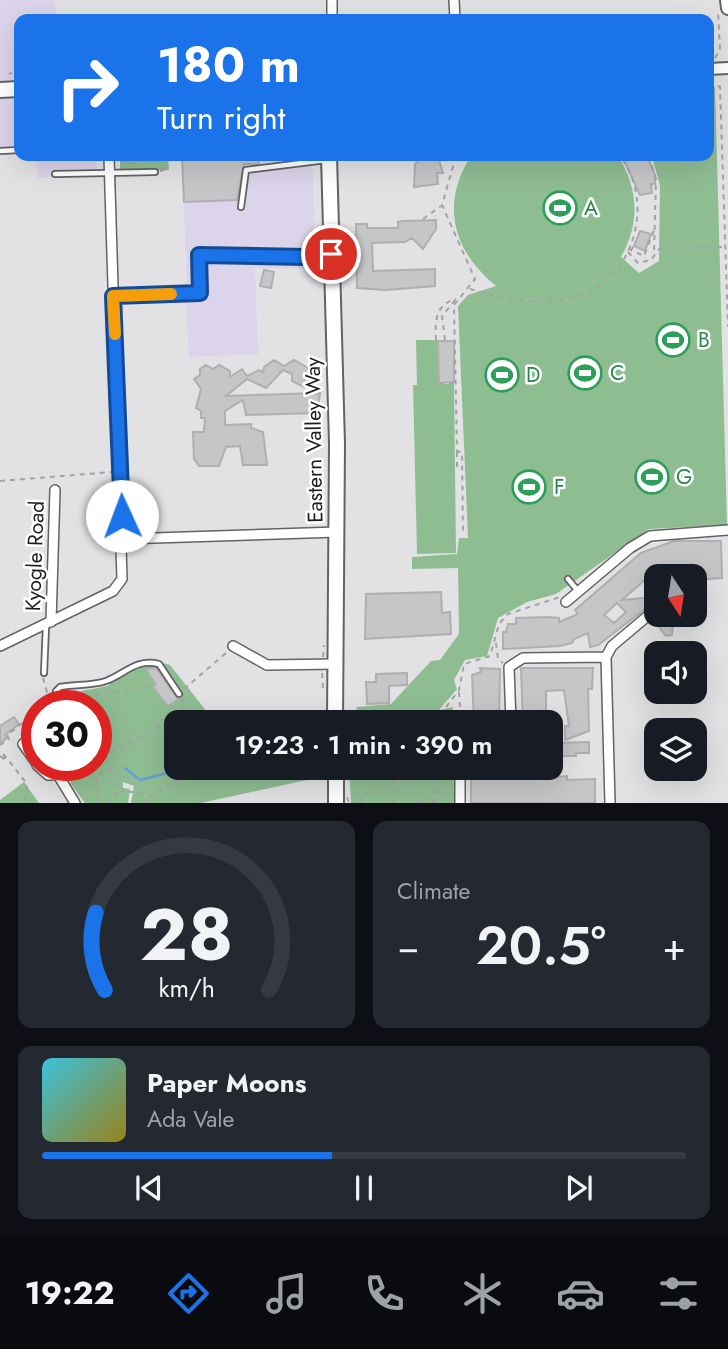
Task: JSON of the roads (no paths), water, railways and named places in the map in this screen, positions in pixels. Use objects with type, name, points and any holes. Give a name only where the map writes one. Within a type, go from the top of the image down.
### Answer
[{"type":"main road","name":"Eastern Valley Way","points":[[329,161],[337,532],[335,710]]},
{"type":"main road","points":[[335,780],[336,803]]},
{"type":"street","points":[[0,646],[48,624],[118,586],[123,575],[109,161]]},
{"type":"street","name":"Kyogle Road","points":[[48,624],[55,490]]},
{"type":"street","points":[[566,602],[650,536],[728,530]]},
{"type":"street","points":[[123,539],[337,532]]},
{"type":"street","points":[[610,803],[606,657],[612,646],[644,619]]},
{"type":"street","points":[[233,646],[267,665],[336,664]]},
{"type":"street","points":[[511,710],[509,667],[523,658],[606,657]]},
{"type":"street","points":[[460,780],[460,803]]},
{"type":"street","points":[[60,781],[75,803]]},
{"type":"lane","points":[[241,207],[246,170],[308,161]]},
{"type":"lane","points":[[55,174],[155,172]]},
{"type":"lane","points":[[113,296],[200,293],[199,255],[306,257],[331,254]]},
{"type":"lane","points":[[568,579],[578,591]]},
{"type":"lane","points":[[43,674],[48,624]]},
{"type":"lane","points":[[59,690],[60,687],[107,681],[128,666],[145,663],[159,664],[179,694]]},
{"type":"waterway","points":[[125,768],[140,780],[164,774]]},
{"type":"place","name":"A","points":[[560,208]]},
{"type":"place","name":"B","points":[[673,340]]},
{"type":"place","name":"C","points":[[585,373]]},
{"type":"place","name":"D","points":[[502,375]]},
{"type":"place","name":"G","points":[[652,477]]},
{"type":"place","name":"F","points":[[529,487]]}]
